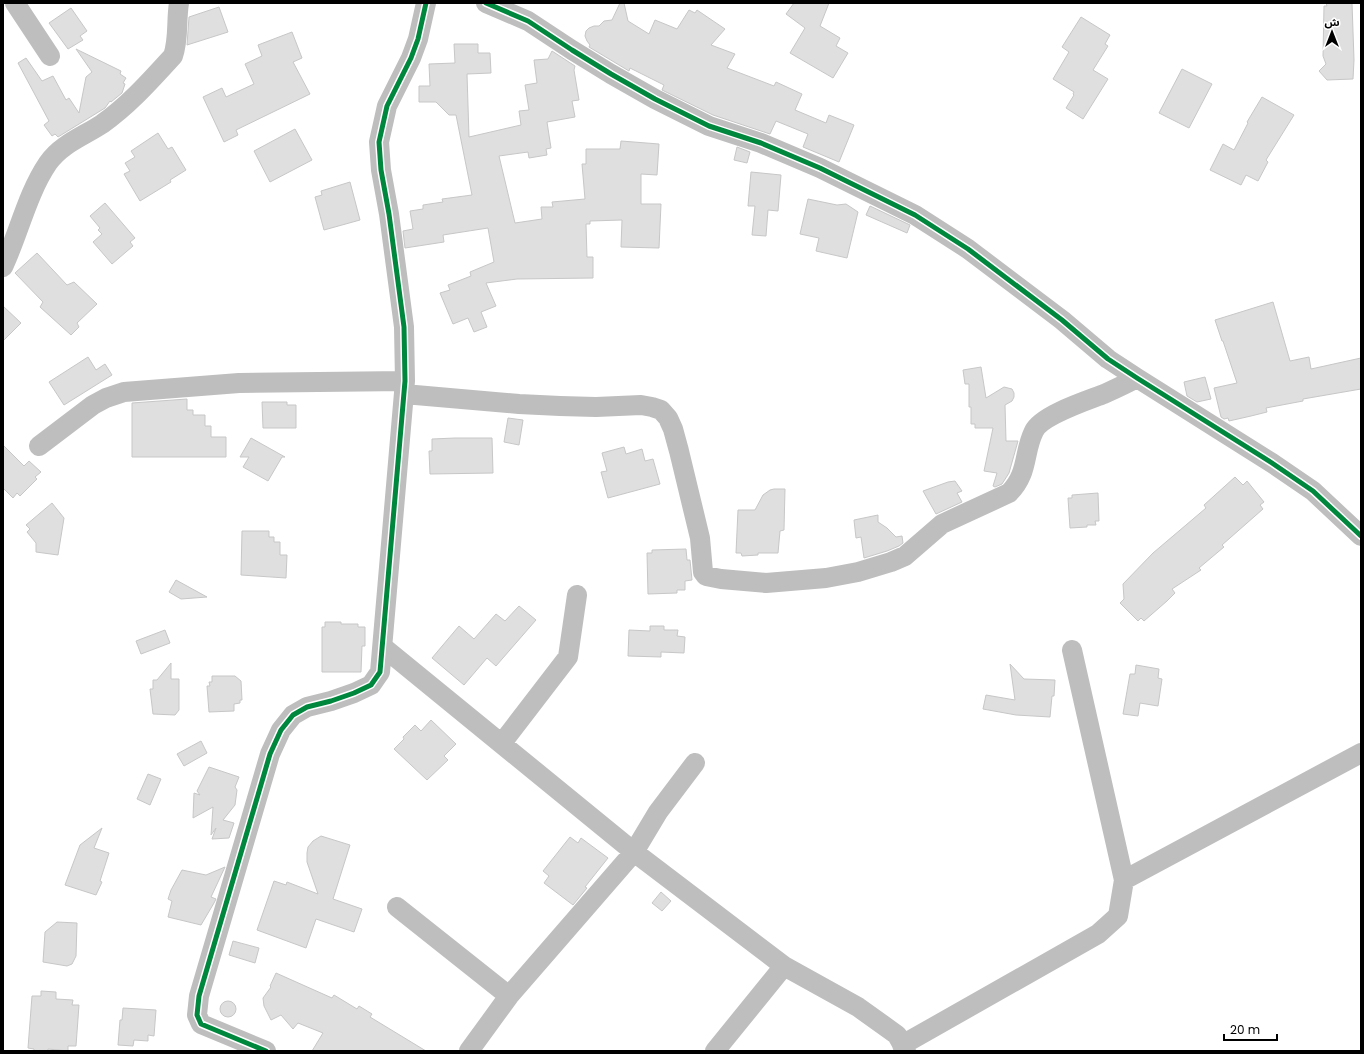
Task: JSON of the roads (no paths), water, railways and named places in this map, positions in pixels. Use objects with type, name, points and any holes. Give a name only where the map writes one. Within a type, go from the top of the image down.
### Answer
[{"type":"street","points":[[15,3],[50,56]]},
{"type":"street","points":[[3,267],[27,205],[48,162],[60,149],[102,124],[125,106],[173,56],[177,46],[179,3]]},
{"type":"street","points":[[266,1051],[201,1024],[197,1015],[199,996],[270,754],[281,730],[293,715],[307,707],[331,701],[371,685],[380,672],[404,388],[404,327],[389,214],[381,170],[379,142],[387,106],[411,58],[418,39],[426,3]]},
{"type":"street","points":[[486,3],[528,20],[611,74],[709,126],[761,143],[820,168],[914,215],[968,249],[1062,320],[1108,359],[1313,490],[1361,536]]},
{"type":"street","points":[[39,446],[93,406],[106,398],[124,392],[238,382],[404,388],[519,404],[596,407],[652,407],[661,410],[668,418],[680,451],[700,538],[703,572],[706,576],[722,579],[766,583],[826,578],[858,572],[905,556],[942,524],[1009,493],[1022,476],[1031,440],[1035,430],[1043,421],[1056,414],[1114,390],[1137,378]]},
{"type":"street","points":[[502,743],[568,657],[577,595]]},
{"type":"street","points":[[383,647],[634,852],[784,966],[858,1007],[897,1035],[904,1048],[1098,934],[1118,916],[1124,880],[1072,650]]},
{"type":"street","points":[[1124,880],[1361,753]]},
{"type":"street","points":[[469,1051],[509,996],[634,852],[658,812],[695,763]]},
{"type":"street","points":[[397,907],[509,996]]},
{"type":"street","points":[[715,1051],[784,966]]}]
